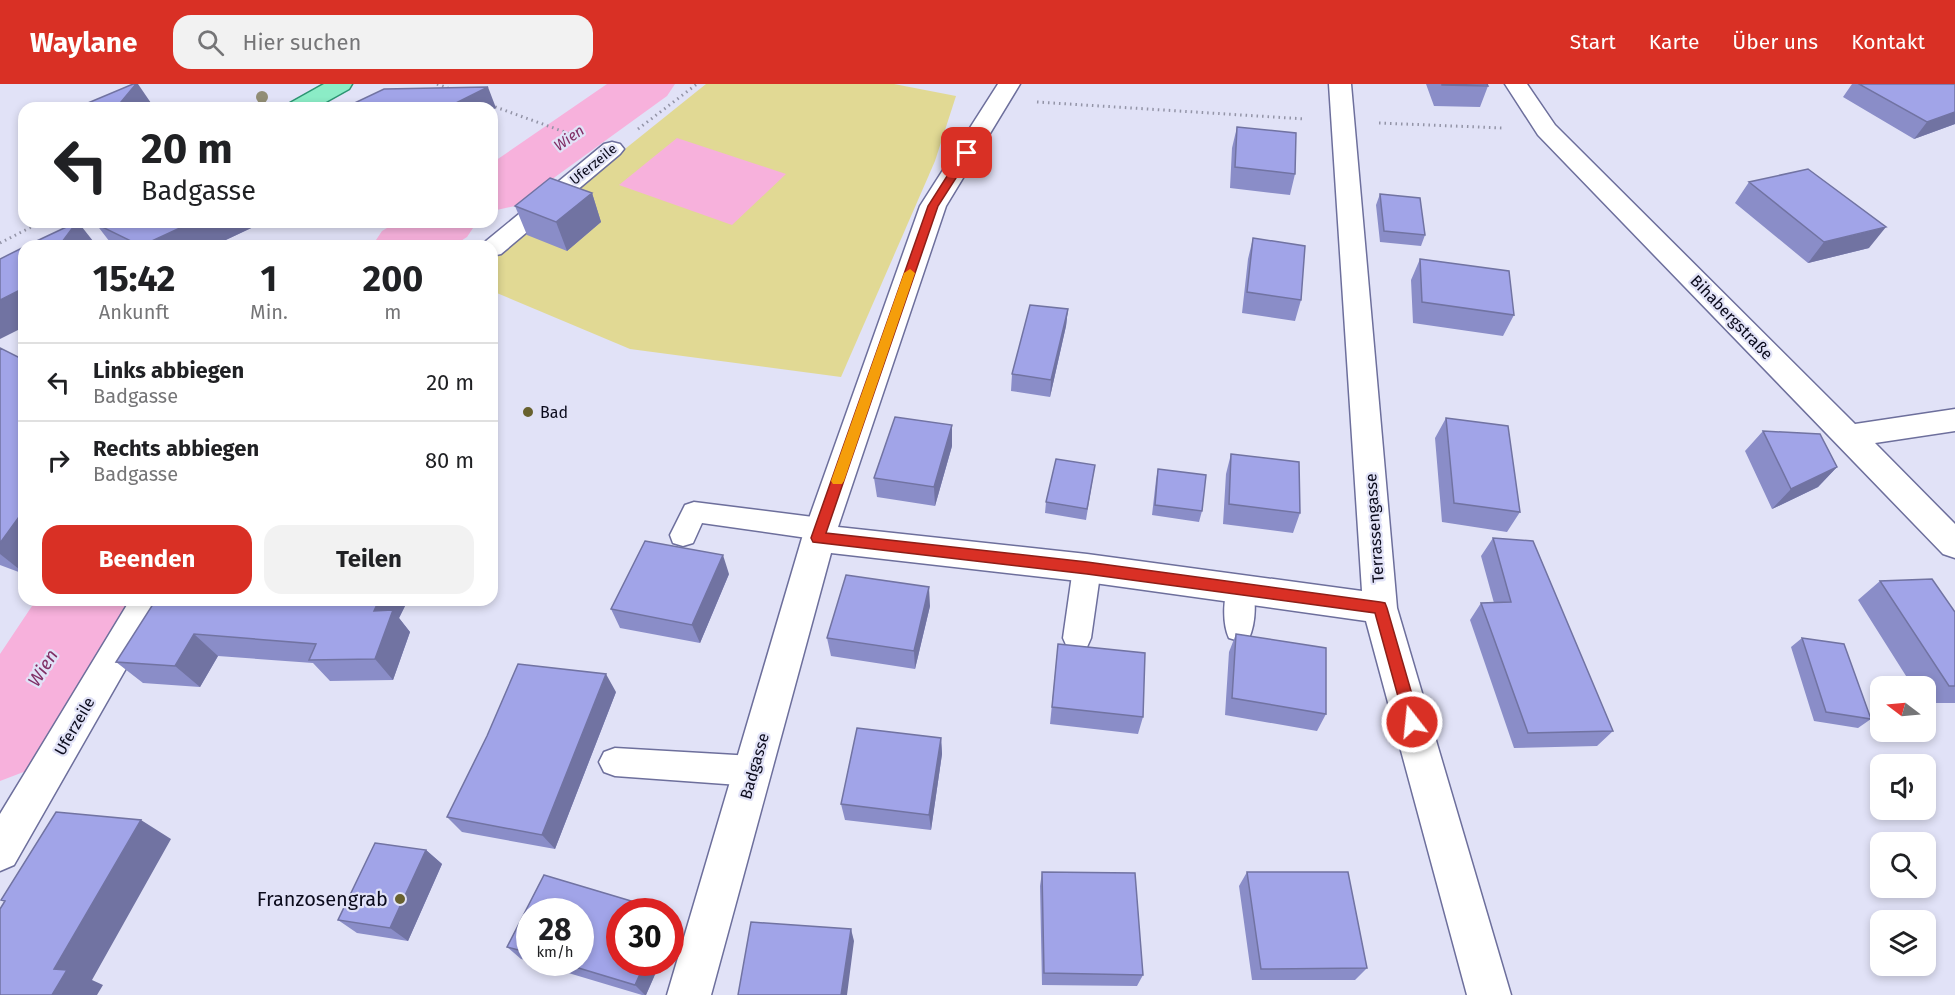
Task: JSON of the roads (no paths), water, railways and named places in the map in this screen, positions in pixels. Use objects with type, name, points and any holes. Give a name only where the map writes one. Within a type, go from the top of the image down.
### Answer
[{"type":"main road","points":[[309,102],[341,84]]},
{"type":"street","name":"Terrassengasse","points":[[1340,84],[1380,608],[1489,995]]},
{"type":"street","name":"Bihabergstraße","points":[[1516,84],[1546,130],[1955,545]]},
{"type":"street","name":"Badgasse","points":[[690,995],[820,533],[933,206],[1005,92]]},
{"type":"street","name":"Uferzeile","points":[[498,243],[612,149]]},
{"type":"street","points":[[1848,436],[1955,420]]},
{"type":"street","points":[[820,533],[1380,608]]},
{"type":"street","name":"Uferzeile","points":[[0,851],[144,606]]},
{"type":"lane","points":[[683,535],[694,512],[820,533]]},
{"type":"lane","points":[[1077,638],[1087,568]]},
{"type":"lane","points":[[1239,629],[1240,590]]},
{"type":"lane","points":[[615,762],[753,771]]},
{"type":"waterway","name":"Wien","points":[[498,188],[646,84]]},
{"type":"waterway","name":"Wien","points":[[416,240],[434,228]]},
{"type":"waterway","name":"Wien","points":[[0,737],[81,606]]},
{"type":"place","name":"Bad","points":[[528,412]]},
{"type":"place","name":"Franzosengrab","points":[[400,899]]}]
